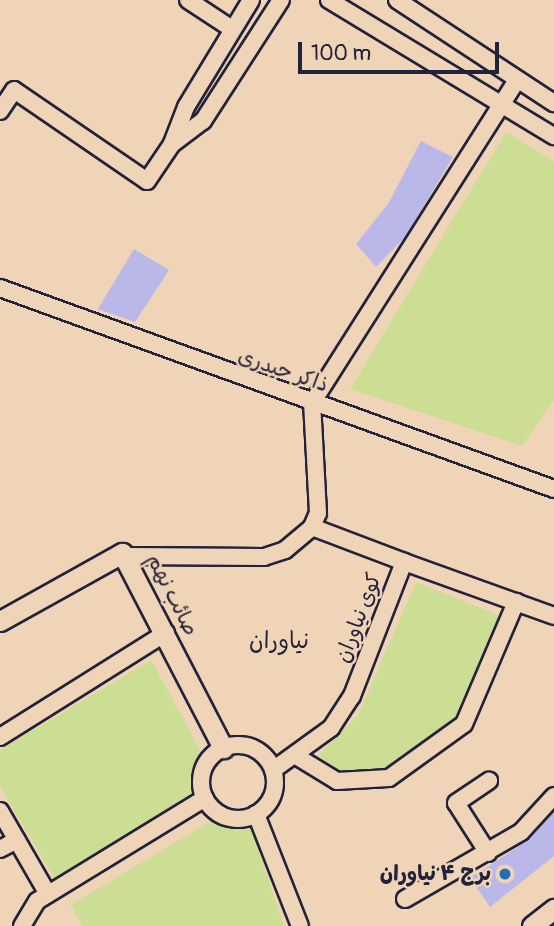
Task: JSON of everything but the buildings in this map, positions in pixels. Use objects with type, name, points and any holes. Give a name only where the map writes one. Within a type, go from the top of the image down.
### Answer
[{"type":"main road","name":"صائب نهم","points":[[0,621],[117,553],[127,556],[223,748]]},
{"type":"main road","points":[[540,923],[554,909]]},
{"type":"street","points":[[188,0],[232,29]]},
{"type":"street","points":[[0,111],[14,90],[147,181],[172,144],[186,107],[251,0]]},
{"type":"street","points":[[172,144],[203,121],[281,0]]},
{"type":"street","points":[[329,0],[554,136]]},
{"type":"street","points":[[397,0],[554,103]]},
{"type":"street","points":[[127,556],[264,557],[285,550],[312,527],[318,513],[312,403],[517,80]]},
{"type":"street","name":"ذاکر حیدری","points":[[0,288],[554,489]]},
{"type":"street","points":[[312,527],[404,562]]},
{"type":"street","name":"کوی نیاوران","points":[[273,770],[331,729],[352,696],[404,562],[554,616]]},
{"type":"street","points":[[296,755],[337,781],[389,778],[464,724],[516,603]]},
{"type":"street","points":[[0,737],[166,633]]},
{"type":"street","points":[[223,748],[258,751],[273,770],[272,795],[256,814],[232,818],[205,798],[202,775],[223,748]]},
{"type":"street","points":[[488,853],[456,803],[489,781]]},
{"type":"street","points":[[405,899],[521,832],[554,796]]},
{"type":"street","points":[[22,926],[48,894],[205,798]]},
{"type":"street","points":[[0,811],[48,894]]},
{"type":"street","points":[[256,814],[300,926]]},
{"type":"street","points":[[0,849],[17,839]]},
{"type":"green space","points":[[506,132],[554,161],[554,400],[522,446],[350,389]]},
{"type":"green space","points":[[416,582],[500,616],[457,719],[387,770],[342,771],[318,756],[358,715]]},
{"type":"green space","points":[[151,660],[202,753],[192,793],[54,878],[0,787],[0,750]]},
{"type":"green space","points":[[211,821],[251,827],[284,926],[82,926],[71,905]]},
{"type":"place","name":"برج ۴ نیاوران","points":[[505,874]]},
{"type":"district","name":"نیاوران","points":[[279,641]]}]
